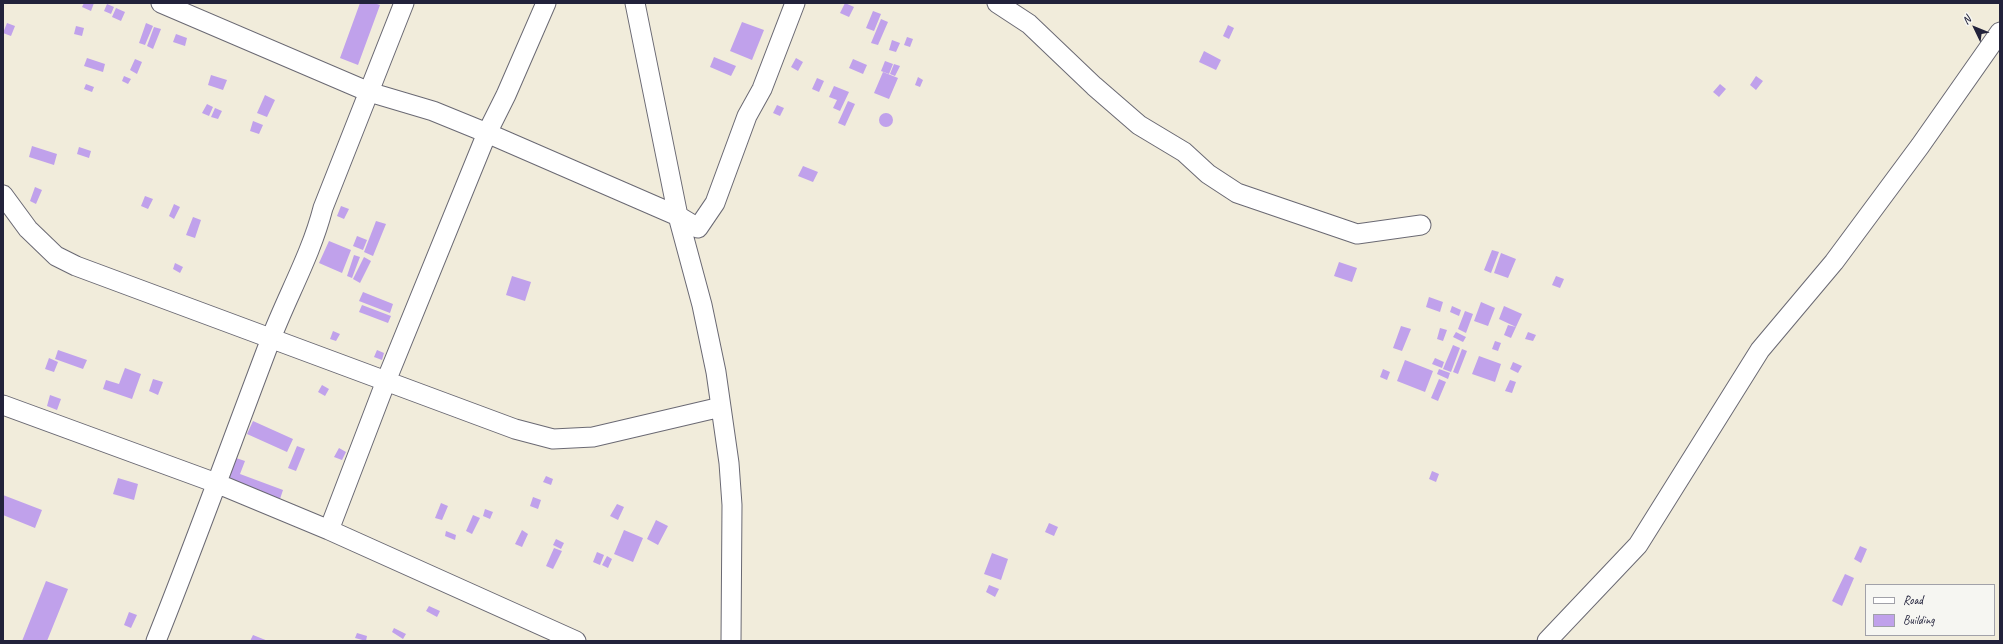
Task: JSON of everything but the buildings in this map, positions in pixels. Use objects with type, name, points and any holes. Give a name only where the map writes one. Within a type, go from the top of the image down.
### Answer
[{"type":"street","points":[[161,3],[369,92],[433,111],[487,133],[678,216],[698,228],[715,204],[747,116],[762,89],[795,3]]},
{"type":"street","points":[[156,641],[194,546],[216,483],[271,338],[316,233],[323,208],[404,3]]},
{"type":"street","points":[[329,530],[386,381],[487,133],[506,95],[546,3]]},
{"type":"street","points":[[635,3],[678,216],[702,305],[721,407],[729,463],[732,505],[731,641]]},
{"type":"street","points":[[997,3],[1029,24],[1094,86],[1139,125],[1184,152],[1208,174],[1237,192],[1357,234],[1421,225]]},
{"type":"street","points":[[1547,641],[1638,545],[1760,350],[1834,262],[1920,146],[2000,32]]},
{"type":"street","points":[[3,195],[28,229],[56,256],[76,266],[516,430],[553,439],[594,438],[721,407]]},
{"type":"street","points":[[3,405],[216,483],[329,530],[576,641]]}]
